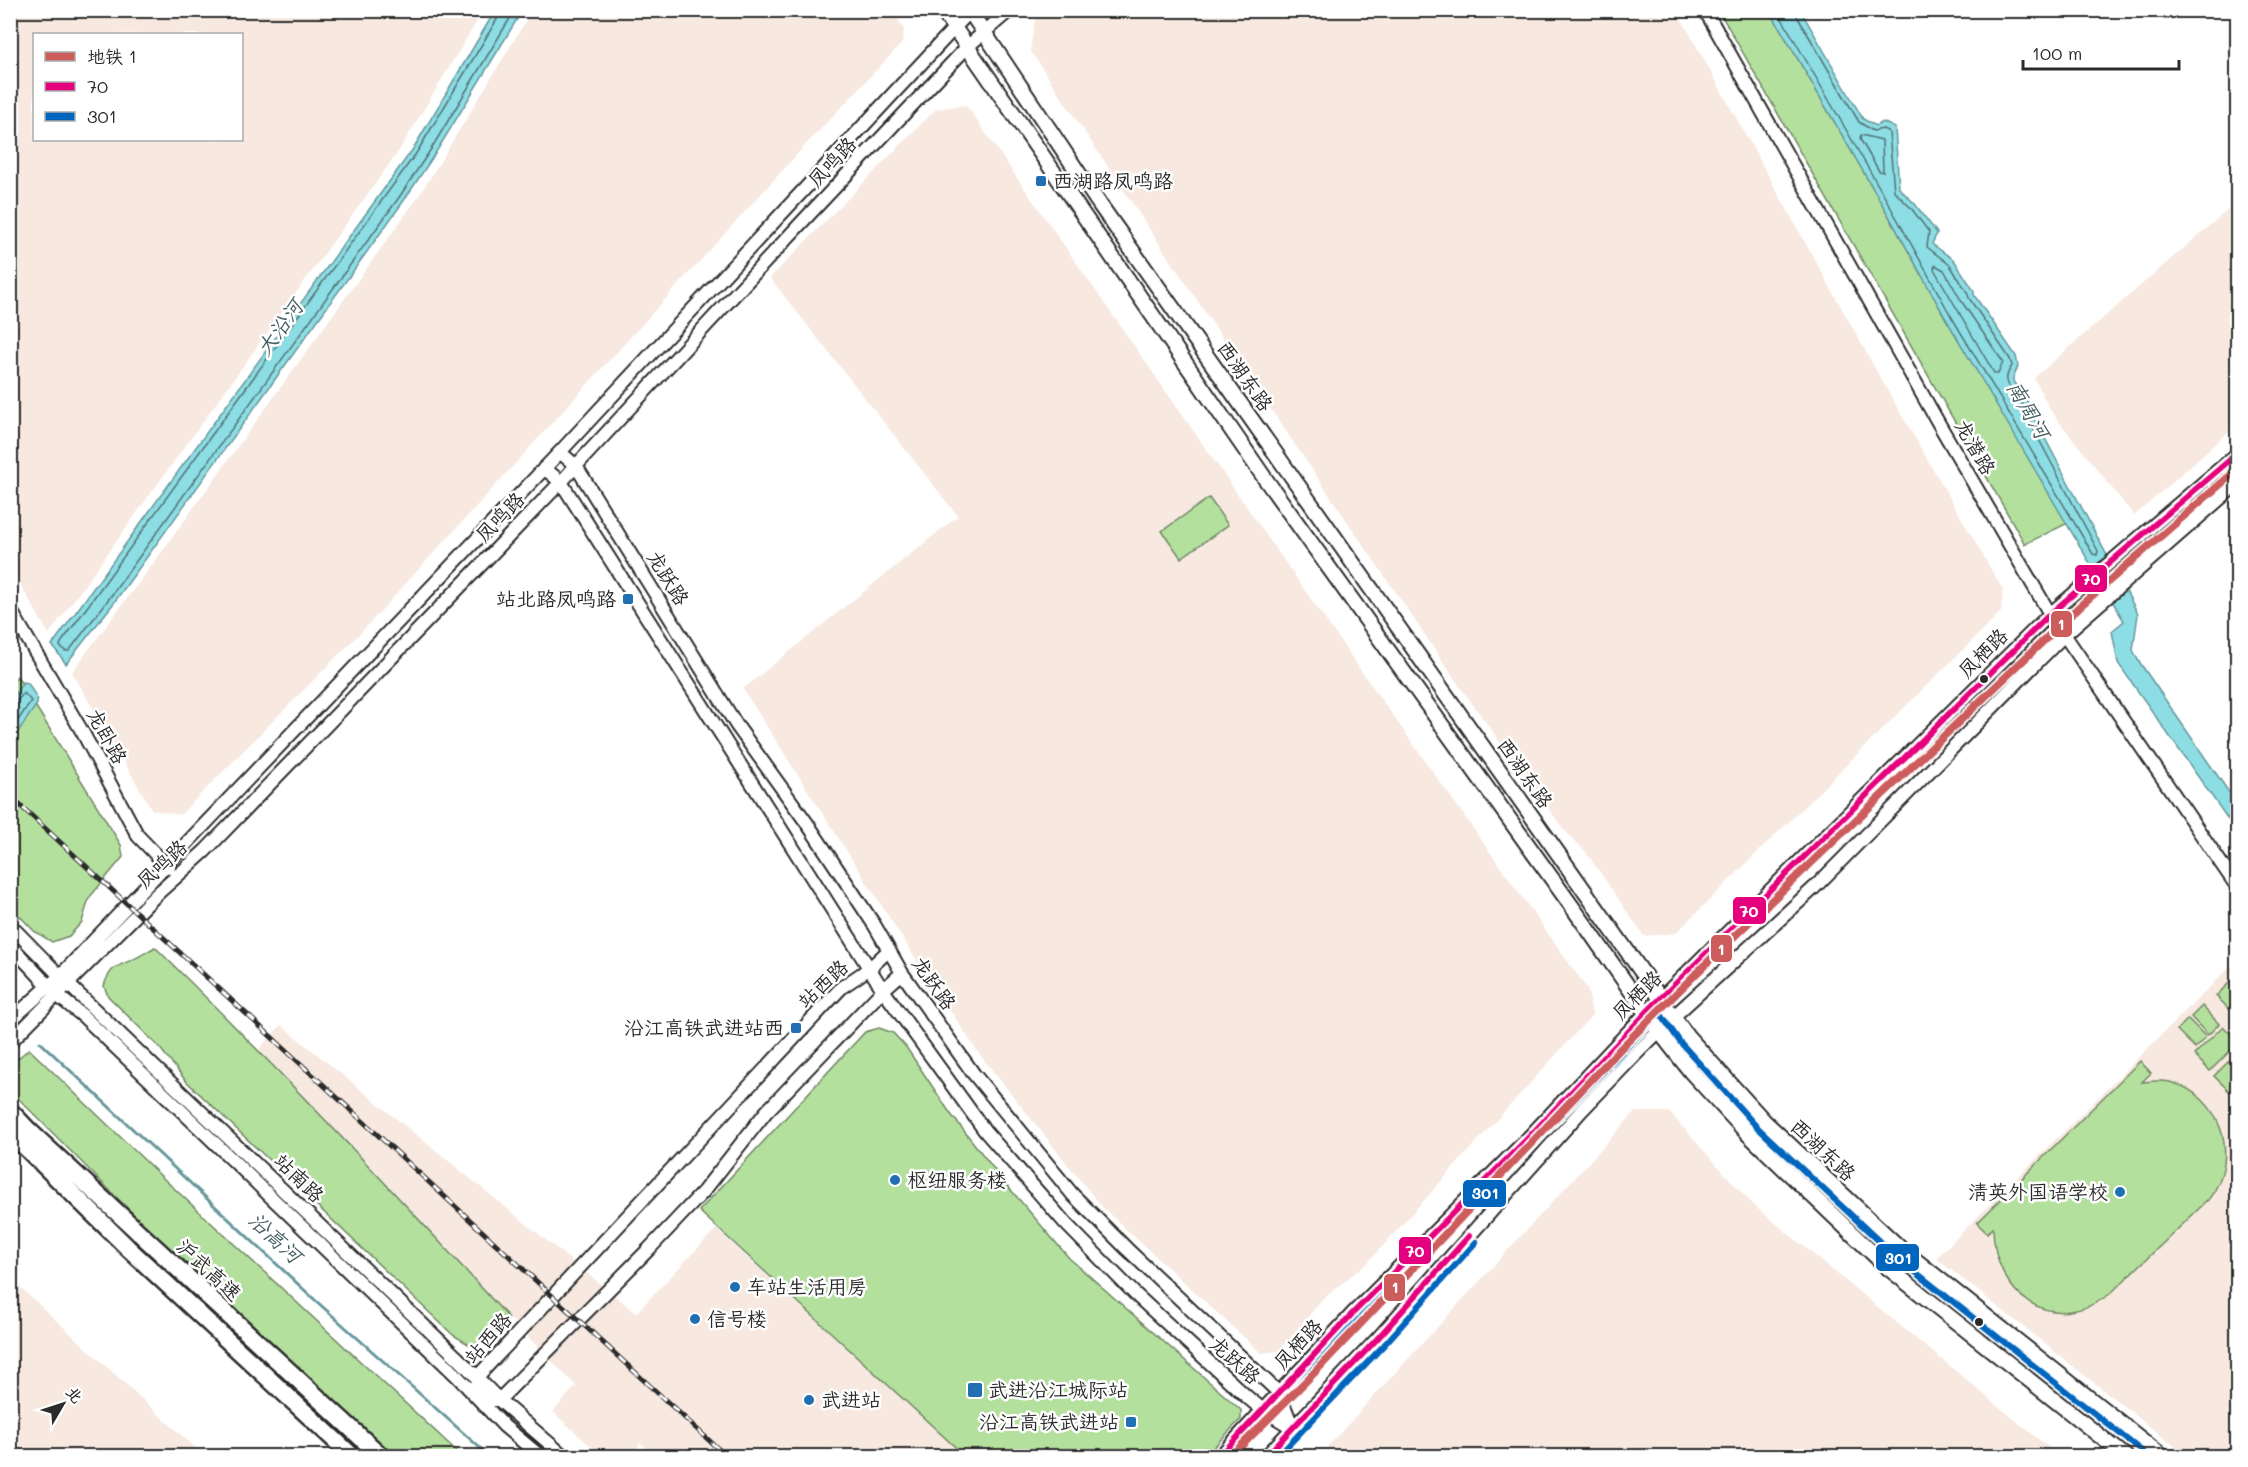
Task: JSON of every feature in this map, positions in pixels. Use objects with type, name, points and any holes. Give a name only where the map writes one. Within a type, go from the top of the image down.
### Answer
[{"type":"highway","name":"沪武高速","points":[[10,1111],[381,1456]]},
{"type":"highway","name":"沪武高速","points":[[10,1132],[128,1248],[352,1456]]},
{"type":"main road","name":"西湖东路","points":[[942,10],[1273,489],[1659,1031],[1691,1072],[1748,1134],[1887,1267],[2125,1456]]},
{"type":"main road","name":"西湖东路","points":[[970,11],[1100,205],[1687,1036],[1764,1121],[1900,1248],[2162,1456]]},
{"type":"street","name":"凤鸣路","points":[[10,1042],[177,875],[205,851],[561,482],[968,47],[1010,10]]},
{"type":"street","name":"龙潜路","points":[[1705,10],[1939,424],[2050,614],[2238,888]]},
{"type":"street","name":"凤鸣路","points":[[10,1021],[60,976],[560,452],[970,11]]},
{"type":"street","name":"龙跃路","points":[[560,452],[576,466],[737,726],[809,826],[902,973],[973,1073],[1074,1195],[1279,1393],[1293,1428]]},
{"type":"street","name":"凤栖路","points":[[1220,1456],[1352,1314],[1526,1140],[1647,1012],[2050,614],[2238,453]]},
{"type":"street","name":"龙跃路","points":[[544,468],[561,482],[883,990],[985,1131],[1066,1224],[1135,1294],[1263,1410],[1293,1428]]},
{"type":"street","name":"凤栖路","points":[[1266,1456],[1377,1339],[1583,1108],[1659,1031],[1814,888],[2065,634],[2238,483]]},
{"type":"street","name":"龙卧路","points":[[10,609],[83,732],[138,836],[177,875]]},
{"type":"street","name":"站南路","points":[[10,925],[69,985],[499,1400],[564,1456]]},
{"type":"street","name":"站南路","points":[[10,945],[58,996],[83,1016],[504,1426],[540,1456]]},
{"type":"street","name":"站西路","points":[[478,1399],[477,1377],[834,996],[889,950]]},
{"type":"street","points":[[478,1399],[499,1400],[703,1192],[766,1112],[902,973]]},
{"type":"shaded area","points":[[892,10],[904,29],[902,43],[812,138],[368,625],[180,815],[152,810],[72,672],[161,553],[421,193],[532,11]]},
{"type":"shaded area","points":[[10,11],[483,11],[398,152],[49,634],[11,568]]},
{"type":"shaded area","points":[[1046,11],[1677,11],[1882,381],[2003,590],[2001,612],[1676,933],[1644,936],[1586,852],[1564,830],[1461,688],[1221,336],[1030,50],[1035,20]]},
{"type":"shaded area","points":[[966,105],[1359,668],[1588,990],[1592,1015],[1368,1262],[1323,1299],[1279,1351],[1261,1353],[1102,1207],[980,1055],[743,689],[958,516],[770,278],[936,109]]},
{"type":"shaded area","points":[[2237,202],[2237,424],[2134,516],[2051,411],[2034,378]]},
{"type":"shaded area","name":"清英外国语学校","points":[[2237,960],[2237,1456],[2187,1456],[1936,1258]]},
{"type":"shaded area","name":"武进站","points":[[281,1025],[636,1313],[716,1229],[965,1456],[656,1456],[641,1443],[629,1456],[602,1456],[553,1412],[576,1386],[497,1305],[395,1192],[259,1049]]},
{"type":"shaded area","points":[[1635,1112],[1669,1112],[1752,1204],[2059,1456],[1319,1456]]},
{"type":"shaded area","points":[[11,1279],[204,1456],[11,1456]]},
{"type":"green space","points":[[1719,11],[1770,11],[1946,319],[2068,523],[2025,544]]},
{"type":"green space","points":[[1209,498],[1228,525],[1181,558],[1162,531]]},
{"type":"green space","points":[[17,676],[121,845],[123,857],[89,898],[82,922],[69,936],[52,942],[34,931],[11,907],[10,686]]},
{"type":"green space","points":[[155,947],[335,1130],[509,1318],[484,1344],[470,1345],[453,1335],[186,1081],[159,1047],[108,996],[104,986],[109,974],[119,966]]},
{"type":"green space","points":[[2237,975],[2237,1001],[2229,1009],[2216,996]]},
{"type":"green space","points":[[2202,1006],[2219,1024],[2208,1035],[2191,1017]]},
{"type":"green space","points":[[2188,1019],[2206,1037],[2195,1048],[2177,1030]]},
{"type":"green space","points":[[2223,1026],[2237,1041],[2237,1044],[2210,1071],[2194,1055]]},
{"type":"green space","points":[[879,1028],[893,1033],[906,1047],[950,1113],[1005,1183],[1069,1258],[1241,1410],[1241,1419],[1205,1456],[965,1456],[699,1211],[865,1032]]},
{"type":"green space","points":[[29,1049],[164,1179],[462,1456],[395,1456],[162,1243],[11,1091],[10,1065]]},
{"type":"green space","points":[[2237,1053],[2237,1085],[2230,1092],[2214,1076]]},
{"type":"green space","points":[[2140,1061],[2151,1073],[2142,1082],[2167,1081],[2188,1089],[2203,1100],[2214,1114],[2221,1130],[2224,1147],[2224,1165],[2219,1183],[2209,1199],[2110,1294],[2088,1306],[2067,1311],[2048,1310],[2030,1303],[2015,1290],[2004,1273],[1996,1252],[1993,1228],[1987,1233],[1977,1223]]},
{"type":"water","points":[[495,11],[522,11],[436,152],[405,199],[113,604],[66,664],[52,645],[413,149]]},
{"type":"water","name":"南周河","points":[[1770,11],[1801,11],[1863,119],[1876,126],[1883,122],[1895,128],[1899,188],[1915,204],[1937,233],[1932,244],[1954,260],[1974,291],[1974,295],[2016,356],[2018,366],[2013,378],[2014,383],[2016,386],[2022,386],[2030,410],[2138,614],[2133,650],[2237,804],[2237,832],[2118,663],[2112,631],[2124,621],[1946,319]]},
{"type":"water","points":[[23,682],[28,683],[37,699],[37,704],[11,742],[11,700]]},
{"type":"waterway","name":"沿高河","points":[[40,1042],[315,1300],[489,1456]]},
{"type":"railway","points":[[10,796],[726,1456]]},
{"type":"metro line","name":"1","points":[[1231,1456],[1313,1374],[1621,1048],[1723,947],[2080,606],[2238,469]]},
{"type":"transit line","name":"70","points":[[1220,1456],[1352,1314],[1526,1140],[1647,1012],[2050,614],[2238,453]]},
{"type":"transit line","name":"301","points":[[1232,1456],[1358,1320],[1532,1146],[1660,1013],[1680,1042],[1757,1127],[1894,1255],[2148,1456]]},
{"type":"transit line","name":"70","points":[[1266,1456],[1377,1339],[1469,1236]]},
{"type":"transit line","name":"301","points":[[1278,1456],[1384,1345],[1476,1242]]},
{"type":"place","name":"西湖路凤鸣路","points":[[1041,181]]},
{"type":"place","name":"站北路凤鸣路","points":[[628,599]]},
{"type":"place","name":"沿江高铁武进站西","points":[[796,1028]]},
{"type":"place","name":"枢纽服务楼","points":[[895,1180]]},
{"type":"place","name":"清英外国语学校","points":[[2120,1192]]},
{"type":"place","name":"车站生活用房","points":[[735,1287]]},
{"type":"place","name":"信号楼","points":[[695,1319]]},
{"type":"place","name":"武进沿江城际站","points":[[975,1390]]},
{"type":"place","name":"武进站","points":[[809,1400]]},
{"type":"place","name":"沿江高铁武进站","points":[[1131,1422]]},
{"type":"water label","name":"大沿河","points":[[280,328]]}]
